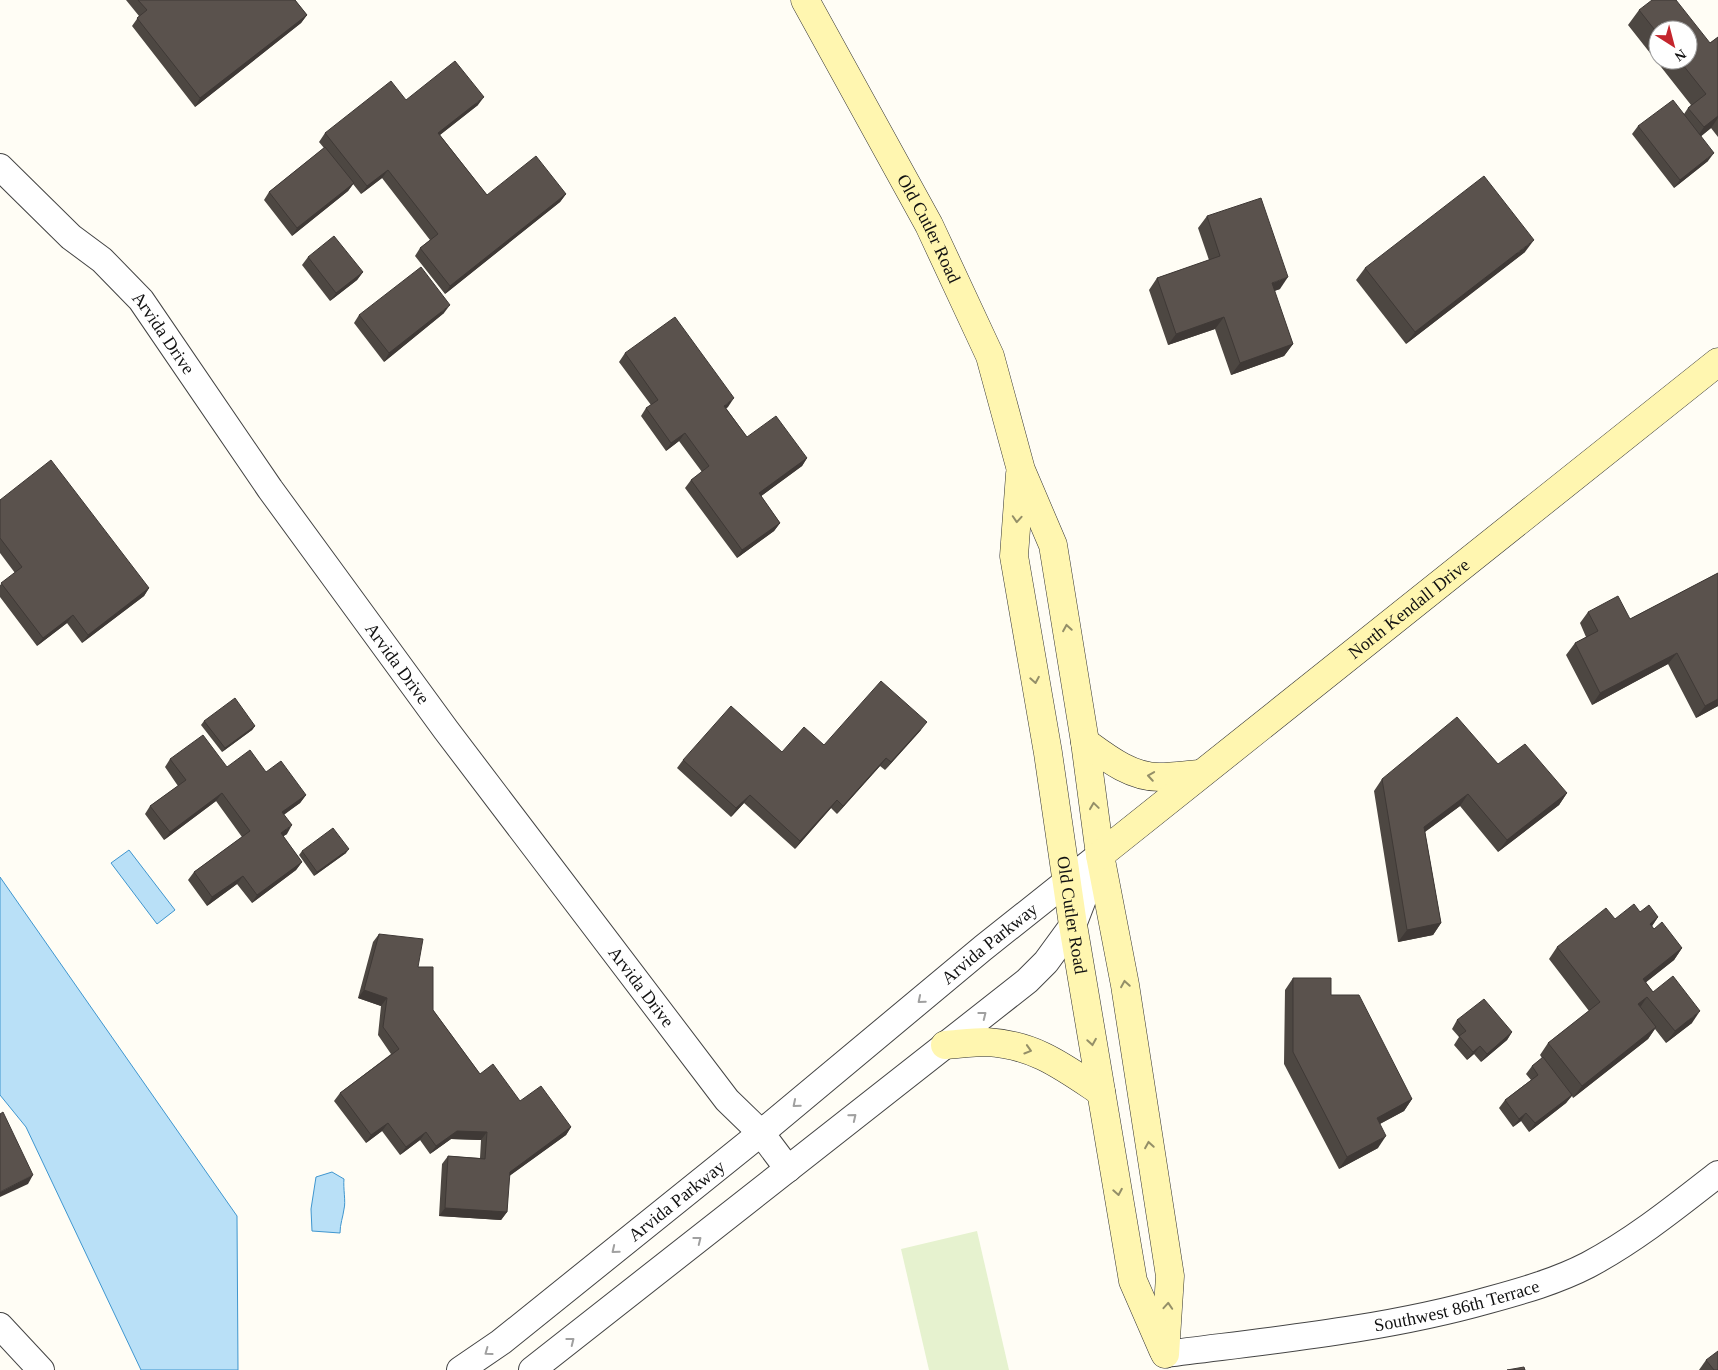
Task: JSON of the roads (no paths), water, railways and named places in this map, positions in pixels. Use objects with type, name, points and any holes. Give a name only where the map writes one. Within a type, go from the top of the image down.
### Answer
[{"type":"main road","name":"Old Cutler Road","points":[[805,0],[929,224],[990,356],[1021,470],[1053,545],[1085,742],[1100,855],[1125,985],[1170,1276],[1166,1362]]},
{"type":"main road","name":"North Kendall Drive","points":[[1100,855],[1199,774],[1718,362]]},
{"type":"main road","name":"Old Cutler Road","points":[[1021,470],[1014,556],[1048,753],[1073,925],[1133,1281],[1166,1362]]},
{"type":"main road","points":[[1085,742],[1111,762],[1147,776],[1199,774]]},
{"type":"main road","points":[[945,1045],[985,1042],[1023,1048],[1058,1063],[1101,1092]]},
{"type":"street","name":"Arvida Drive","points":[[0,167],[71,237],[102,260],[141,300],[270,489],[446,730],[727,1100],[761,1134],[788,1169]]},
{"type":"street","name":"Arvida Parkway","points":[[460,1370],[501,1342],[761,1134],[848,1060],[1100,855]]},
{"type":"street","points":[[532,1370],[1027,981],[1046,962],[1073,925],[1100,855]]},
{"type":"street","name":"Southwest 86th Terrace","points":[[1166,1362],[1390,1324],[1473,1305],[1560,1278],[1594,1261],[1669,1212],[1718,1174]]},
{"type":"street","points":[[0,1326],[41,1370]]},
{"type":"water","points":[[129,850],[175,910],[157,924],[111,863]]},
{"type":"water","points":[[0,877],[237,1216],[238,1370],[141,1370],[26,1127],[0,1095]]},
{"type":"water","points":[[332,1172],[344,1179],[345,1206],[340,1233],[312,1231],[311,1209],[316,1177]]}]
